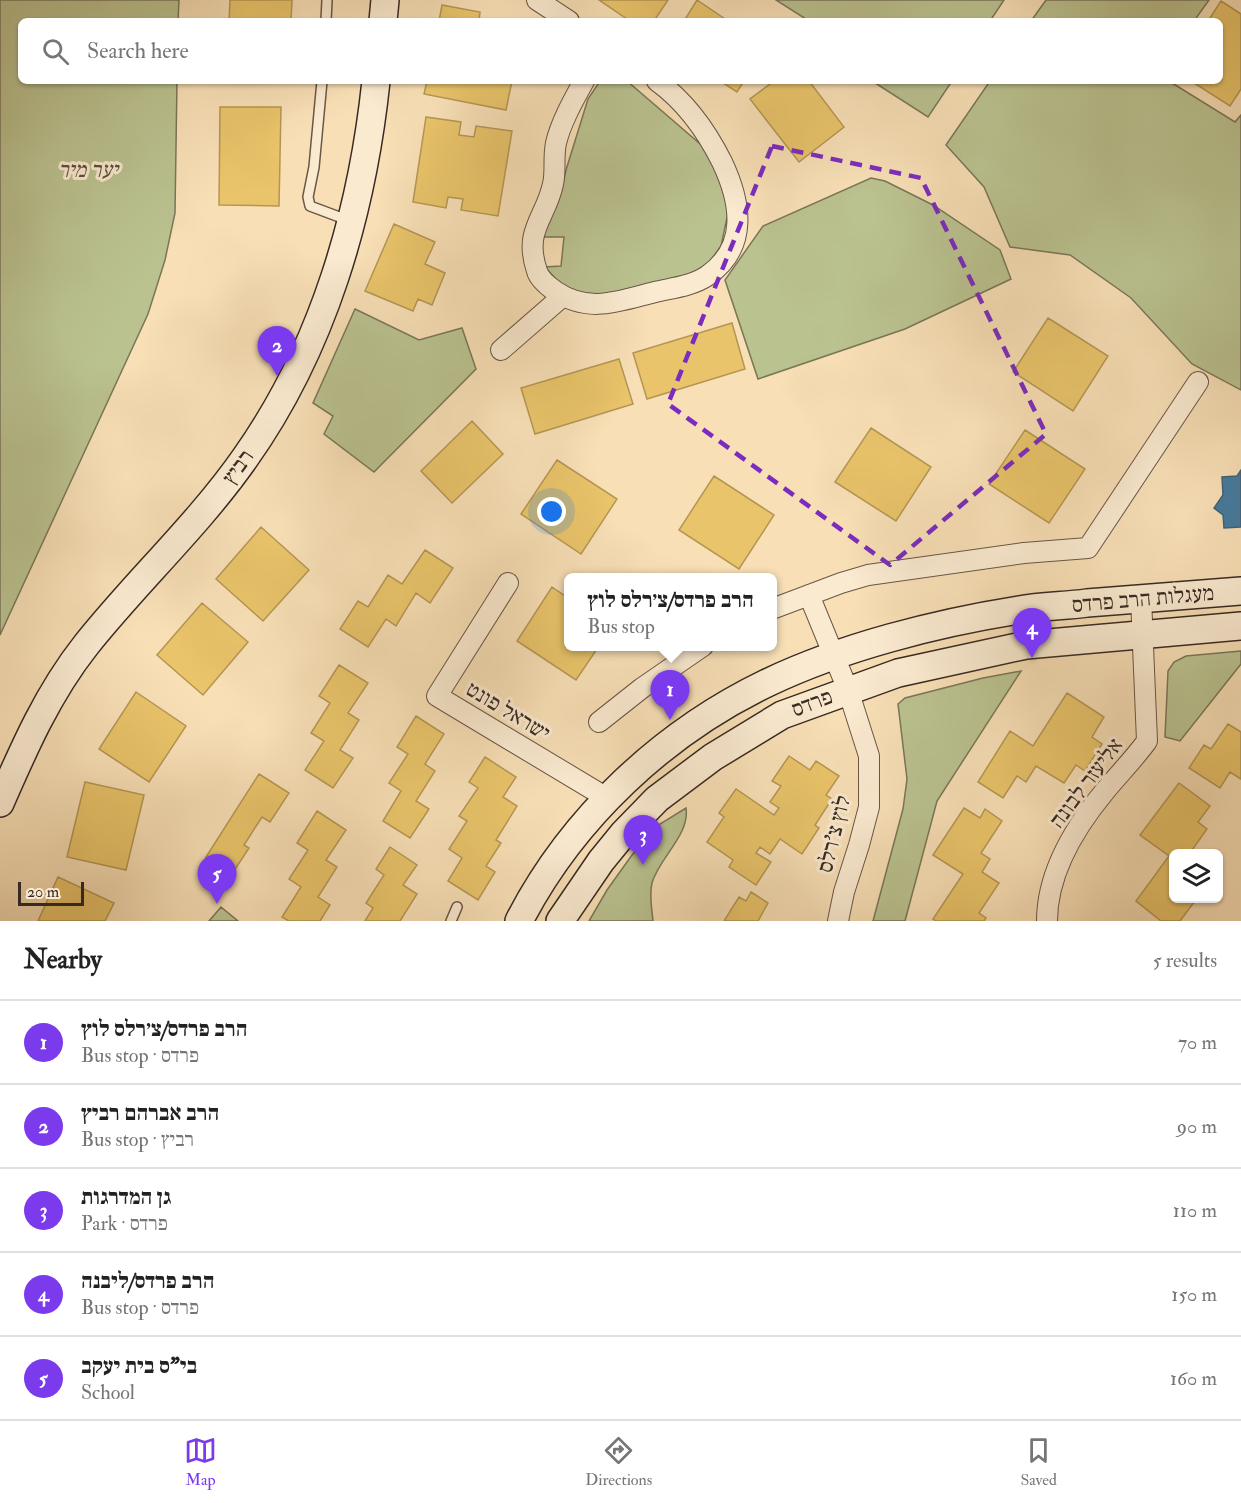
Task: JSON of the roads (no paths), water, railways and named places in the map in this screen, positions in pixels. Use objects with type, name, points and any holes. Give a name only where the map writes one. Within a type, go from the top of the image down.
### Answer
[{"type":"street","points":[[383,18],[385,0]]},
{"type":"street","points":[[537,0],[564,18]]},
{"type":"street","name":"רביץ","points":[[0,803],[27,741],[56,687],[86,644],[204,512],[245,459],[276,411],[318,324],[345,248],[363,168],[376,84]]},
{"type":"street","points":[[582,84],[556,142],[554,184],[534,230],[533,248],[537,273],[548,286],[580,303],[599,305],[688,285],[706,277],[723,261],[734,244],[739,216],[736,196],[729,176],[701,125],[685,104],[661,84]]},
{"type":"street","points":[[501,350],[563,296]]},
{"type":"street","points":[[777,607],[841,583],[879,573],[1024,553],[1088,548],[1198,382]]},
{"type":"street","name":"ישראל פונט","points":[[507,583],[437,696],[607,798]]},
{"type":"street","name":"מעגלות הרב פרדס","points":[[835,656],[888,638],[1021,610],[1241,591]]},
{"type":"street","name":"לוץ צ'רלס","points":[[809,595],[848,690],[869,756],[869,807],[844,892],[838,921]]},
{"type":"street","name":"אליעזר לבונה","points":[[1047,921],[1054,881],[1065,852],[1081,823],[1147,741],[1141,598]]},
{"type":"street","name":"מעגלות הרב פרדס","points":[[1143,634],[1241,626]]},
{"type":"street","name":"פרדס","points":[[560,921],[601,861],[657,799],[712,757],[782,715],[898,673],[1026,645],[1143,634]]},
{"type":"street","points":[[599,722],[642,688],[696,651]]},
{"type":"street","name":"פרדס","points":[[519,921],[572,840],[607,798],[634,772],[721,709],[767,683],[835,656]]},
{"type":"lane","points":[[326,18],[327,0]]},
{"type":"lane","points":[[322,84],[314,167],[308,197],[310,206],[351,221]]},
{"type":"lane","points":[[452,921],[457,907]]},
{"type":"place","name":"הרב אברהם רביץ","points":[[277,376]]},
{"type":"place","name":"הרב פרדס/ליבנה","points":[[1032,658]]},
{"type":"place","name":"הרב פרדס/צ׳רלס לוץ","points":[[670,720]]},
{"type":"place","name":"גן המדרגות","points":[[643,865]]},
{"type":"place","name":"בי\"ס בית יעקב","points":[[217,904]]},
{"type":"park label","name":"יער מיר","points":[[88,170]]}]
